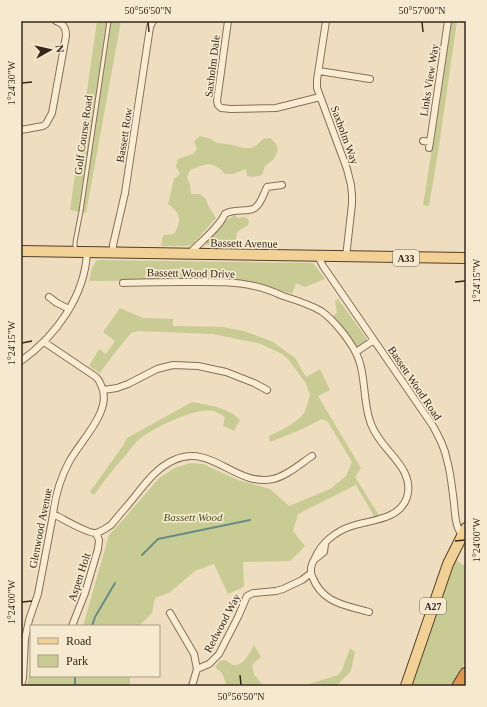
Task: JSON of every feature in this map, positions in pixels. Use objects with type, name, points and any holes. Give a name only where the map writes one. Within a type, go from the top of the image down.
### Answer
[{"type":"highway","points":[[458,686],[466,673]]},
{"type":"main road","name":"Bassett Avenue","points":[[21,251],[466,258]]},
{"type":"main road","name":"A27","points":[[406,686],[448,564],[464,531]]},
{"type":"street","points":[[21,130],[46,124],[52,113],[66,36],[66,28],[63,24],[56,21]]},
{"type":"street","name":"Bassett Row","points":[[113,253],[113,245],[125,193],[150,28],[153,21]]},
{"type":"street","name":"Saxholm Dale","points":[[228,21],[217,101],[221,108],[276,108],[320,97]]},
{"type":"street","name":"Saxholm Way","points":[[326,21],[317,88],[347,169],[351,185],[352,204],[346,257]]},
{"type":"street","name":"Links View Way","points":[[423,141],[429,145],[448,21]]},
{"type":"street","points":[[319,71],[370,79]]},
{"type":"street","points":[[189,254],[204,240],[223,218],[222,212],[254,209],[258,206],[266,184],[282,185]]},
{"type":"street","points":[[204,240],[203,247],[206,254]]},
{"type":"street","points":[[21,361],[44,342],[55,330],[69,309],[83,277],[87,252]]},
{"type":"street","name":"Bassett Wood Road","points":[[318,256],[323,266],[433,426],[439,437],[448,460],[458,529],[464,531]]},
{"type":"street","name":"Bassett Wood Drive","points":[[123,283],[218,282],[254,286],[300,301],[323,312],[340,330],[356,352],[362,372],[370,422],[375,433],[404,471],[407,479],[407,496],[402,506],[390,515],[376,521],[352,526],[334,535],[320,549],[314,560],[311,573]]},
{"type":"street","points":[[49,297],[54,305],[69,309]]},
{"type":"street","points":[[356,352],[374,340]]},
{"type":"street","points":[[44,342],[96,377],[103,390],[117,388],[157,369],[173,365],[198,366],[226,372],[267,390]]},
{"type":"street","name":"Glenwood Avenue","points":[[21,686],[23,678],[25,639],[29,620],[38,594],[53,515],[54,502],[61,478],[70,460],[97,420],[102,409],[104,399],[103,390]]},
{"type":"street","points":[[53,515],[89,532],[96,533],[103,530],[111,525],[151,476],[174,460],[187,456],[199,456],[212,460],[233,472],[254,480],[265,480],[280,477],[310,460]]},
{"type":"street","name":"Aspen Holt","points":[[72,625],[85,592],[98,549],[99,540],[96,533]]},
{"type":"street","points":[[311,573],[327,598],[336,603],[369,612]]},
{"type":"street","name":"Redwood Way","points":[[196,669],[215,660],[238,617],[247,596],[253,593],[283,589],[302,580],[311,573]]},
{"type":"street","points":[[170,613],[194,654],[196,669],[192,686]]},
{"type":"lane","name":"Golf Course Road","points":[[75,252],[75,242],[81,211],[109,21]]},
{"type":"green space","points":[[97,21],[121,21],[86,213],[70,210]]},
{"type":"green space","points":[[452,21],[457,21],[429,206],[423,205]]},
{"type":"green space","points":[[200,136],[211,139],[217,143],[244,148],[251,148],[263,139],[270,138],[276,144],[278,150],[274,159],[265,166],[262,175],[254,177],[247,176],[246,169],[233,174],[225,174],[217,167],[209,164],[190,170],[187,177],[191,194],[200,194],[206,199],[216,218],[193,244],[189,246],[161,246],[163,235],[174,234],[179,221],[178,214],[168,204],[174,179],[180,174],[176,166],[178,159],[193,154],[197,149],[194,141]]},
{"type":"green space","points":[[235,215],[238,218],[244,217],[248,219],[249,222],[248,225],[237,232],[235,246],[206,245],[207,240],[227,220]]},
{"type":"green space","points":[[96,261],[313,263],[325,279],[305,287],[296,283],[292,294],[262,284],[258,285],[222,280],[89,281],[92,268]]},
{"type":"green space","points":[[338,299],[367,339],[367,341],[358,347],[355,347],[332,317],[337,312],[335,301]]},
{"type":"green space","name":"Bassett Wood","points":[[120,308],[143,318],[173,319],[173,326],[222,327],[244,331],[273,342],[295,358],[306,377],[320,369],[330,390],[318,396],[361,468],[355,477],[379,515],[375,518],[356,485],[298,514],[293,531],[305,546],[290,561],[243,562],[244,587],[228,594],[214,564],[195,571],[169,593],[155,598],[152,613],[140,625],[83,625],[109,535],[159,478],[175,468],[190,463],[203,464],[238,480],[270,489],[289,506],[330,489],[346,476],[352,462],[328,422],[322,419],[270,442],[269,436],[301,417],[305,411],[310,395],[305,382],[288,359],[282,354],[261,344],[213,334],[138,331],[131,333],[100,373],[89,366],[99,349],[106,354],[115,341],[103,332]]},
{"type":"green space","points":[[192,402],[224,409],[240,420],[234,431],[223,426],[225,417],[214,411],[206,411],[196,412],[163,425],[137,441],[94,495],[90,492],[127,438]]},
{"type":"green space","points":[[455,559],[466,567],[466,661],[451,686],[412,686],[442,593]]},
{"type":"green space","points":[[254,645],[261,657],[252,665],[254,674],[263,686],[227,686],[222,673],[215,667],[220,661],[226,660],[233,665],[238,665],[244,661]]},
{"type":"green space","points":[[350,648],[355,652],[351,671],[338,684],[338,686],[303,686],[338,675],[342,670]]},
{"type":"green space","points":[[30,669],[30,677],[130,677],[130,686],[27,686]]},
{"type":"waterway","points":[[142,555],[158,539],[250,520]]},
{"type":"waterway","points":[[92,625],[95,617],[115,583]]},
{"type":"waterway","points":[[75,677],[75,686]]}]
